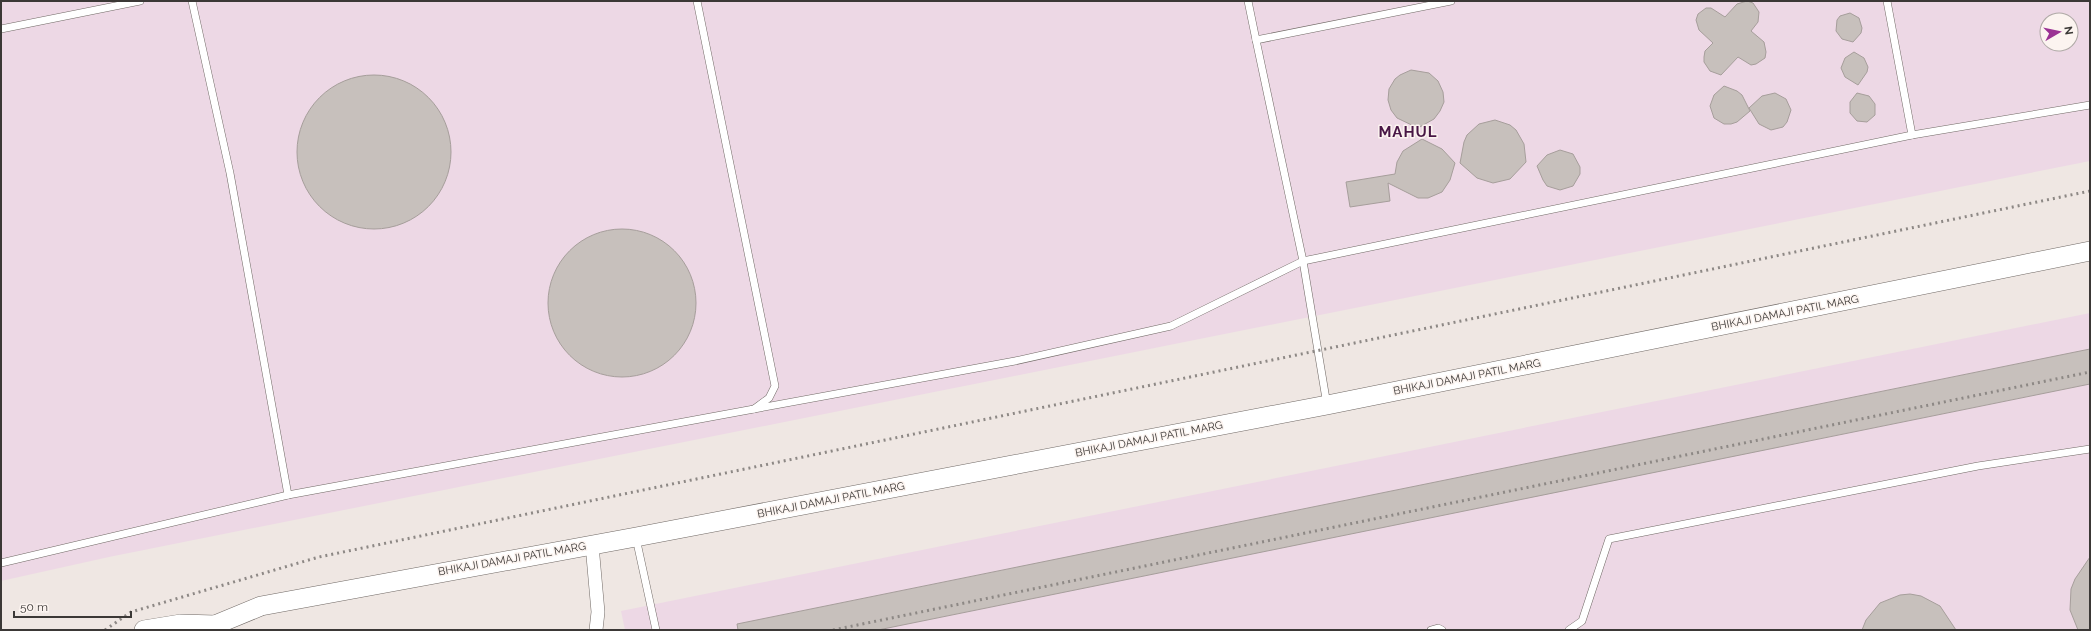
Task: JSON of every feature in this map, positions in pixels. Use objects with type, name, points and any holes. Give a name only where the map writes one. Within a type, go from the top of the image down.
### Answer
[{"type":"street","name":"BHIKAJI DAMAJI PATIL MARG","points":[[213,628],[261,606],[592,544],[636,538],[1327,405],[2090,251]]},
{"type":"street","points":[[592,544],[598,612],[596,630]]},
{"type":"street","points":[[144,630],[181,624],[213,628]]},
{"type":"lane","points":[[1,29],[140,1]]},
{"type":"lane","points":[[192,1],[230,172],[288,495]]},
{"type":"lane","points":[[697,1],[775,386],[769,398],[754,409]]},
{"type":"lane","points":[[1248,1],[1303,261],[1327,405]]},
{"type":"lane","points":[[1256,40],[1451,1]]},
{"type":"lane","points":[[1887,1],[1912,135]]},
{"type":"lane","points":[[1,563],[288,495],[1015,361],[1171,326],[1303,261],[1912,135],[2090,105]]},
{"type":"lane","points":[[1569,630],[1582,621],[1609,539],[1978,466],[2090,449]]},
{"type":"lane","points":[[636,538],[656,630]]},
{"type":"lane","points":[[1432,630],[1438,628],[1442,630]]},
{"type":"shaded area","points":[[1,1],[2090,1],[2090,161],[109,557],[1,581]]},
{"type":"shaded area","points":[[2090,313],[2090,630],[625,630],[621,611]]},
{"type":"building","points":[[1747,1],[1753,3],[1759,12],[1758,22],[1751,31],[1764,42],[1766,52],[1765,58],[1756,64],[1751,65],[1738,57],[1721,75],[1710,71],[1704,62],[1704,57],[1705,51],[1713,43],[1699,30],[1696,20],[1698,14],[1706,8],[1711,8],[1725,17],[1737,4]]},
{"type":"building","points":[[1850,13],[1859,18],[1862,28],[1861,33],[1853,42],[1842,39],[1836,31],[1837,20],[1840,16]]},
{"type":"building","points":[[1854,52],[1864,58],[1868,67],[1867,72],[1858,85],[1845,77],[1841,68],[1845,58]]},
{"type":"building","points":[[1411,70],[1429,73],[1438,81],[1443,92],[1444,102],[1440,111],[1434,119],[1418,128],[1397,118],[1391,110],[1388,100],[1389,89],[1395,79]]},
{"type":"building","points":[[366,75],[382,75],[396,78],[410,84],[417,88],[433,103],[442,116],[448,130],[451,152],[448,174],[442,188],[438,195],[423,211],[410,220],[396,226],[382,229],[366,229],[352,226],[331,216],[310,195],[300,174],[297,160],[297,144],[300,130],[310,109],[331,88],[352,78]]},
{"type":"building","points":[[1724,86],[1737,91],[1742,95],[1750,111],[1737,122],[1731,124],[1724,124],[1714,118],[1710,106],[1714,95]]},
{"type":"building","points":[[1775,93],[1786,99],[1791,110],[1787,122],[1783,127],[1771,130],[1759,124],[1749,108],[1762,96]]},
{"type":"building","points":[[1857,93],[1869,96],[1875,104],[1875,115],[1867,122],[1857,121],[1850,113],[1850,102]]},
{"type":"building","points":[[1495,120],[1510,125],[1516,130],[1524,144],[1526,162],[1510,179],[1493,183],[1477,178],[1460,163],[1464,142],[1467,135],[1479,124]]},
{"type":"building","points":[[1422,139],[1442,149],[1455,163],[1450,180],[1442,192],[1428,198],[1418,198],[1388,183],[1390,201],[1350,207],[1346,182],[1395,174],[1397,162],[1403,151]]},
{"type":"building","points":[[1560,150],[1573,154],[1580,167],[1580,174],[1573,186],[1560,190],[1547,186],[1537,166],[1547,155]]},
{"type":"building","points":[[615,229],[629,229],[644,232],[657,237],[675,250],[688,268],[691,275],[695,288],[695,318],[691,331],[688,338],[675,356],[657,369],[650,372],[637,376],[615,377],[600,374],[587,369],[575,361],[564,350],[556,338],[551,325],[548,310],[548,296],[551,281],[556,268],[564,256],[575,245],[587,237],[600,232]]},
{"type":"building","points":[[2090,349],[2090,384],[878,630],[738,630],[737,624]]},
{"type":"building","points":[[2090,557],[2090,630],[2078,630],[2070,610],[2071,589],[2075,579]]},
{"type":"building","points":[[1910,594],[1921,596],[1940,606],[1956,630],[1862,630],[1866,620],[1880,603],[1900,595]]},
{"type":"railway","points":[[105,630],[131,612],[319,557],[2090,191]]},
{"type":"railway","points":[[833,630],[2090,372]]},
{"type":"district","name":"MAHUL","points":[[1408,132]]}]
